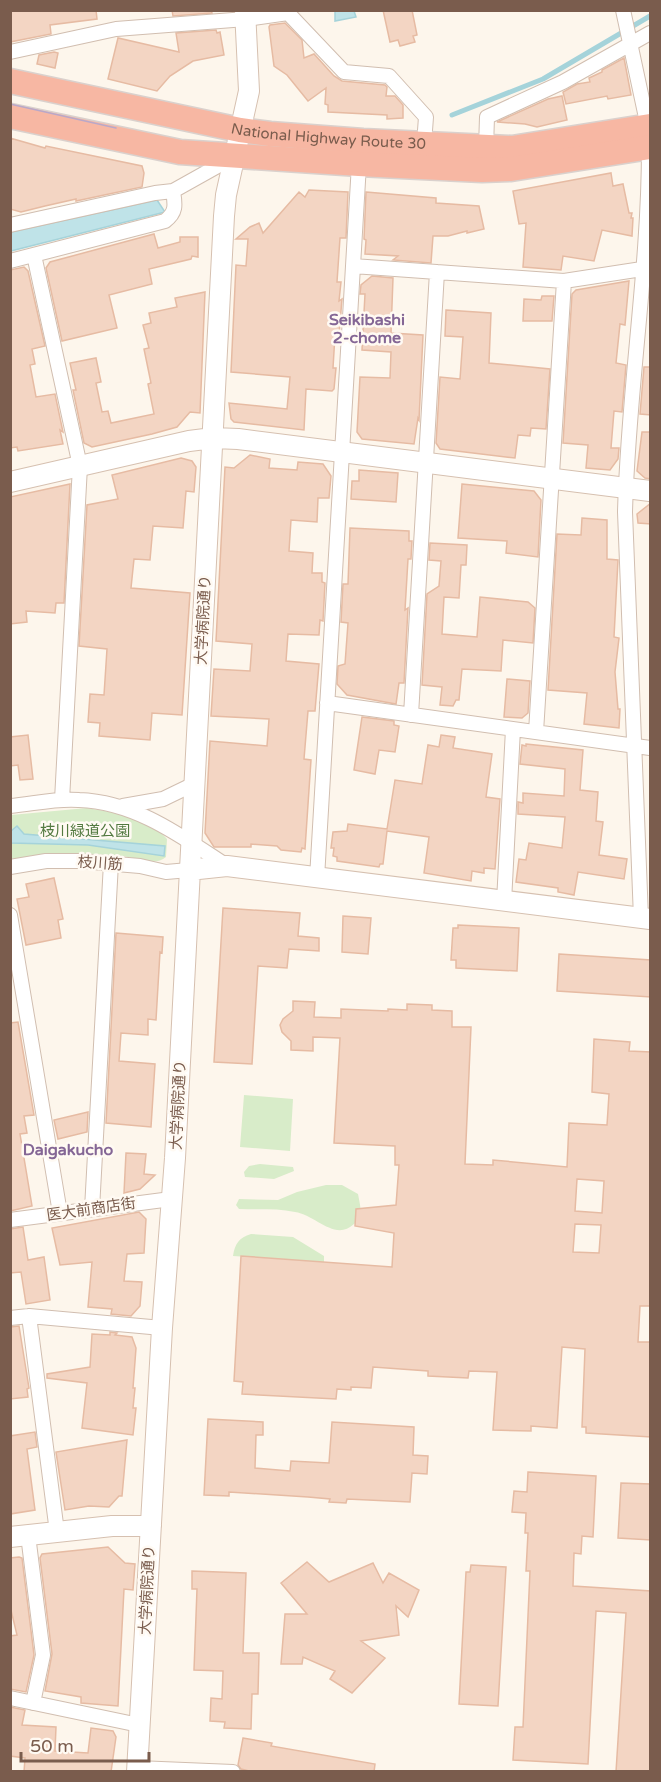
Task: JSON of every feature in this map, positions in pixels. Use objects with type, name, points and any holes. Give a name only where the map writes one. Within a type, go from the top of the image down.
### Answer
[{"type":"highway","name":"National Highway Route 30","points":[[10,81],[270,134],[486,148],[650,137]]},
{"type":"highway","name":"National Highway Route 30","points":[[10,116],[180,152],[482,170],[511,170],[650,137]]},
{"type":"street","points":[[10,52],[116,28],[288,13],[344,72],[389,76],[426,117],[424,144]]},
{"type":"street","name":"大学病院通り","points":[[137,1770],[162,1328],[175,1158],[224,216],[226,195],[249,91],[246,15]]},
{"type":"street","points":[[189,870],[227,866],[646,919],[634,746],[625,488],[646,270],[650,137],[624,16]]},
{"type":"street","points":[[486,148],[487,117],[563,82],[629,41],[651,33]]},
{"type":"street","points":[[10,225],[173,191],[234,157]]},
{"type":"street","points":[[317,878],[359,164]]},
{"type":"street","points":[[10,261],[165,220],[176,208],[173,191]]},
{"type":"street","points":[[34,255],[80,466],[62,800]]},
{"type":"street","points":[[353,266],[564,281],[646,270]]},
{"type":"street","points":[[411,715],[437,272]]},
{"type":"street","points":[[536,732],[564,281]]},
{"type":"street","points":[[10,482],[189,441],[213,438],[238,439],[651,491]]},
{"type":"street","points":[[327,703],[651,748]]},
{"type":"street","points":[[504,902],[513,729]]},
{"type":"street","points":[[123,806],[164,799],[194,784]]},
{"type":"street","points":[[10,806],[62,800],[123,806],[160,823],[227,866]]},
{"type":"street","name":"枝川筋","points":[[10,867],[46,861],[111,863],[166,872],[189,870]]},
{"type":"street","points":[[92,1209],[111,863]]},
{"type":"street","points":[[10,915],[60,1213]]},
{"type":"street","name":"医大前商店街","points":[[10,1220],[171,1199]]},
{"type":"street","points":[[10,1318],[29,1316],[162,1328]]},
{"type":"street","points":[[29,1316],[57,1532]]},
{"type":"street","points":[[33,1703],[43,1655],[19,1536],[112,1526],[151,1526]]},
{"type":"street","points":[[10,1698],[139,1725]]},
{"type":"street","points":[[137,1770],[233,1772]]},
{"type":"green space","name":"枝川緑道公園","points":[[87,808],[130,817],[150,826],[167,839],[166,857],[151,861],[122,856],[94,855],[11,861],[11,815]]},
{"type":"green space","points":[[244,1095],[293,1099],[290,1151],[240,1147]]},
{"type":"green space","points":[[260,1164],[293,1167],[294,1171],[274,1179],[245,1177],[244,1172],[249,1166]]},
{"type":"green space","points":[[326,1185],[342,1185],[358,1194],[359,1217],[347,1229],[333,1229],[295,1212],[239,1209],[236,1205],[239,1199],[278,1200],[297,1192]]},
{"type":"green space","points":[[251,1234],[293,1237],[324,1256],[324,1262],[233,1256],[238,1242]]},
{"type":"water","points":[[335,10],[354,11],[356,17],[335,21]]},
{"type":"water","points":[[157,200],[165,212],[11,251],[11,232]]},
{"type":"water","points":[[17,826],[24,834],[165,846],[164,856],[88,845],[11,843],[11,831]]},
{"type":"building","points":[[10,10],[96,10],[97,19],[50,25],[51,34],[10,42]]},
{"type":"building","points":[[172,10],[211,10],[212,13],[173,16]]},
{"type":"building","points":[[383,10],[412,10],[417,35],[413,36],[415,42],[400,46],[398,40],[390,42]]},
{"type":"building","points":[[285,23],[302,40],[304,58],[314,54],[334,76],[342,81],[385,85],[387,87],[386,96],[395,96],[403,105],[403,118],[387,119],[387,115],[328,112],[328,105],[325,104],[326,88],[308,101],[287,75],[274,66],[269,27]]},
{"type":"building","points":[[216,30],[217,33],[220,32],[224,55],[193,61],[170,76],[157,91],[108,79],[118,38],[179,52],[176,33]]},
{"type":"building","points":[[58,53],[55,68],[37,64],[39,55]]},
{"type":"building","points":[[624,58],[631,95],[608,99],[607,96],[566,104],[563,92],[577,84],[590,82],[589,78]]},
{"type":"building","points":[[562,96],[567,120],[537,127],[497,122],[548,99]]},
{"type":"building","points":[[10,138],[45,148],[46,146],[142,166],[144,173],[142,187],[21,212],[10,209]]},
{"type":"building","points":[[611,173],[613,186],[623,184],[629,213],[632,213],[631,218],[633,218],[632,236],[602,230],[594,261],[563,256],[561,270],[523,267],[526,223],[519,224],[513,191]]},
{"type":"building","points":[[309,190],[348,192],[346,238],[340,238],[337,282],[341,282],[339,301],[342,299],[339,335],[335,335],[334,389],[332,391],[306,389],[304,430],[234,422],[231,419],[229,403],[287,409],[290,377],[231,372],[236,265],[246,266],[248,239],[236,239],[250,227],[259,223],[263,233],[299,192],[305,197]]},
{"type":"building","points":[[366,192],[436,198],[436,203],[479,206],[484,229],[448,236],[433,236],[431,263],[393,260],[398,256],[365,254]]},
{"type":"building","points":[[154,234],[158,248],[180,242],[180,237],[198,237],[198,257],[192,256],[191,259],[149,269],[152,284],[109,295],[117,328],[62,341],[46,268],[50,262]]},
{"type":"building","points":[[24,267],[28,271],[45,346],[32,349],[35,364],[30,365],[36,397],[55,394],[63,432],[60,430],[63,444],[18,451],[17,447],[10,448],[10,270]]},
{"type":"building","points":[[372,276],[393,278],[391,333],[423,335],[419,420],[418,418],[414,444],[362,439],[357,432],[360,377],[390,378],[391,352],[362,350],[365,294],[360,294],[361,285]]},
{"type":"building","points":[[629,281],[625,325],[620,324],[616,363],[626,365],[622,412],[614,411],[611,448],[619,448],[618,459],[610,470],[586,468],[588,445],[563,443],[572,294],[576,290]]},
{"type":"building","points":[[205,292],[200,413],[190,412],[177,427],[152,434],[92,447],[84,443],[70,363],[96,358],[101,382],[96,383],[102,412],[108,411],[111,423],[154,414],[144,349],[149,348],[143,325],[151,323],[149,313],[177,307],[175,298]]},
{"type":"building","points":[[542,296],[554,296],[552,321],[523,321],[524,299],[541,300]]},
{"type":"building","points":[[446,310],[491,313],[489,363],[550,369],[546,429],[531,428],[530,436],[518,435],[515,458],[440,449],[436,443],[440,377],[460,379],[463,337],[445,336]]},
{"type":"building","points":[[644,367],[651,367],[651,415],[640,414]]},
{"type":"building","points":[[642,432],[651,432],[651,479],[645,478],[637,471]]},
{"type":"building","points":[[250,455],[270,459],[269,468],[297,470],[298,462],[323,464],[331,476],[329,498],[318,498],[317,522],[291,520],[289,551],[313,553],[312,573],[322,573],[322,582],[325,583],[323,621],[320,620],[319,635],[288,634],[286,661],[319,664],[315,711],[308,711],[304,759],[311,760],[305,849],[302,848],[301,852],[281,850],[277,846],[251,844],[251,847],[214,847],[205,833],[210,741],[267,746],[269,719],[211,716],[214,669],[250,671],[252,644],[216,641],[225,467],[234,468]]},
{"type":"building","points":[[181,458],[192,461],[196,467],[194,492],[186,491],[183,528],[153,526],[150,560],[134,559],[131,588],[190,593],[182,715],[152,713],[150,740],[99,736],[100,723],[88,722],[90,694],[104,695],[107,649],[79,646],[87,505],[118,499],[112,475]]},
{"type":"building","points":[[359,470],[398,473],[396,502],[351,499],[352,481],[359,481]]},
{"type":"building","points":[[70,484],[64,603],[56,603],[55,613],[26,611],[27,622],[10,624],[10,497]]},
{"type":"building","points":[[462,484],[534,491],[541,500],[538,557],[506,553],[507,541],[458,538]]},
{"type":"building","points":[[651,503],[651,524],[638,523],[637,514]]},
{"type":"building","points":[[582,518],[607,520],[607,559],[618,560],[614,637],[619,638],[615,672],[618,709],[620,709],[619,728],[584,724],[587,693],[548,690],[557,534],[581,535]]},
{"type":"building","points":[[350,528],[409,531],[409,541],[412,541],[411,559],[408,559],[405,610],[408,608],[404,683],[399,683],[396,704],[347,695],[337,684],[338,666],[345,664],[348,623],[341,622],[343,584],[348,584]]},
{"type":"building","points":[[430,543],[467,545],[466,565],[461,565],[459,598],[444,597],[442,634],[477,637],[480,597],[528,602],[535,608],[533,643],[503,640],[501,671],[462,669],[459,700],[456,700],[453,706],[440,705],[442,687],[422,685],[427,594],[439,586],[441,561],[429,560]]},
{"type":"building","points":[[507,679],[530,681],[528,713],[522,718],[504,717]]},
{"type":"building","points":[[362,717],[394,721],[394,725],[399,726],[395,752],[379,750],[375,774],[354,770]]},
{"type":"building","points":[[28,735],[33,779],[20,780],[18,765],[10,766],[10,737]]},
{"type":"building","points":[[441,735],[455,737],[453,748],[492,754],[486,797],[500,799],[495,869],[484,868],[484,873],[472,871],[471,881],[424,873],[429,837],[387,831],[383,864],[379,867],[337,861],[337,857],[333,856],[334,848],[331,848],[333,832],[347,831],[348,824],[387,829],[395,780],[422,784],[428,745],[439,747]]},
{"type":"building","points":[[526,744],[583,750],[580,790],[598,792],[596,821],[603,822],[599,855],[627,859],[624,879],[578,872],[574,895],[558,892],[558,888],[516,882],[519,859],[526,860],[529,843],[562,848],[565,817],[518,814],[518,802],[523,803],[523,793],[564,796],[565,769],[520,764],[522,745],[526,746]]},
{"type":"building","points":[[54,878],[63,919],[58,920],[61,938],[26,945],[17,899],[29,897],[26,884]]},
{"type":"building","points":[[223,908],[300,913],[298,936],[319,938],[319,951],[289,949],[287,968],[258,966],[252,1064],[214,1062]]},
{"type":"building","points":[[343,916],[371,918],[368,954],[342,952]]},
{"type":"building","points":[[458,925],[519,928],[517,971],[456,968],[456,960],[451,960],[453,928],[458,928]]},
{"type":"building","points":[[116,933],[163,937],[156,1020],[148,1019],[148,1035],[121,1033],[119,1061],[155,1064],[151,1127],[106,1123]]},
{"type":"building","points":[[559,954],[651,960],[651,997],[557,991]]},
{"type":"building","points":[[293,1001],[315,1002],[314,1017],[341,1018],[341,1009],[388,1011],[388,1009],[407,1010],[407,1004],[432,1005],[432,1010],[452,1011],[452,1027],[471,1027],[465,1164],[493,1165],[493,1160],[567,1167],[569,1123],[607,1125],[609,1094],[592,1092],[594,1039],[630,1042],[629,1051],[651,1052],[651,1306],[640,1306],[638,1342],[651,1342],[651,1437],[586,1433],[586,1427],[582,1427],[585,1349],[562,1347],[557,1428],[531,1426],[531,1431],[493,1430],[497,1372],[469,1371],[468,1378],[428,1376],[428,1371],[373,1367],[371,1388],[337,1389],[336,1399],[242,1394],[243,1382],[234,1381],[241,1256],[392,1267],[394,1233],[355,1226],[356,1209],[396,1205],[399,1165],[395,1165],[395,1146],[334,1143],[340,1038],[313,1037],[313,1051],[291,1050],[291,1041],[282,1032],[280,1025],[283,1019],[293,1011]],"holes":[[[577,1179],[604,1181],[602,1213],[575,1211]],[[575,1224],[601,1225],[599,1253],[573,1252]]]},
{"type":"building","points":[[18,1022],[34,1115],[24,1116],[27,1133],[20,1134],[32,1206],[10,1211],[10,1023]]},
{"type":"building","points":[[88,1112],[87,1132],[58,1139],[54,1120]]},
{"type":"building","points":[[126,1153],[146,1154],[144,1174],[155,1175],[140,1189],[124,1193]]},
{"type":"building","points":[[139,1212],[146,1219],[144,1253],[127,1254],[124,1281],[142,1282],[140,1306],[131,1316],[111,1314],[112,1309],[88,1307],[92,1262],[60,1265],[52,1228]]},
{"type":"building","points":[[23,1227],[28,1260],[44,1257],[50,1300],[26,1304],[21,1272],[10,1273],[10,1229]]},
{"type":"building","points":[[19,1326],[29,1388],[27,1389],[28,1397],[10,1399],[10,1327]]},
{"type":"building","points":[[110,1332],[117,1333],[115,1335],[132,1337],[136,1348],[133,1408],[136,1408],[133,1435],[82,1428],[87,1383],[47,1378],[47,1374],[90,1367],[92,1334],[110,1335]]},
{"type":"building","points":[[208,1419],[263,1422],[263,1435],[256,1435],[255,1468],[290,1471],[291,1461],[329,1463],[332,1422],[414,1427],[413,1455],[428,1456],[427,1474],[412,1473],[410,1502],[347,1499],[346,1503],[329,1502],[330,1499],[229,1492],[229,1496],[204,1495]]},
{"type":"building","points":[[35,1432],[37,1447],[27,1449],[35,1510],[10,1514],[10,1436]]},
{"type":"building","points":[[127,1440],[122,1496],[119,1496],[109,1507],[89,1506],[65,1510],[56,1452]]},
{"type":"building","points":[[528,1472],[596,1476],[593,1537],[582,1536],[581,1554],[574,1553],[573,1586],[651,1591],[651,1772],[616,1772],[626,1613],[596,1611],[588,1764],[513,1760],[515,1727],[523,1727],[530,1571],[526,1571],[528,1533],[525,1533],[526,1513],[512,1512],[514,1491],[527,1492]]},
{"type":"building","points":[[621,1483],[651,1484],[651,1540],[618,1538]]},
{"type":"building","points":[[108,1547],[125,1563],[135,1564],[133,1590],[124,1589],[118,1706],[81,1703],[81,1697],[45,1691],[52,1654],[40,1558],[42,1554]]},
{"type":"building","points":[[10,1558],[22,1558],[34,1655],[26,1692],[10,1689],[10,1636],[17,1635],[10,1606]]},
{"type":"building","points":[[307,1562],[329,1582],[373,1563],[383,1583],[389,1573],[419,1590],[408,1617],[396,1606],[399,1635],[361,1641],[385,1658],[352,1693],[330,1679],[335,1671],[303,1657],[302,1664],[281,1664],[285,1614],[307,1614],[281,1583]]},
{"type":"building","points":[[471,1565],[506,1567],[498,1706],[459,1704],[466,1572],[470,1572]]},
{"type":"building","points":[[192,1571],[246,1573],[243,1653],[259,1653],[258,1694],[252,1694],[251,1729],[224,1728],[225,1722],[210,1721],[211,1698],[222,1699],[223,1671],[194,1670],[197,1589],[192,1589]]},
{"type":"building","points":[[10,1707],[25,1710],[22,1725],[56,1727],[55,1751],[88,1753],[91,1728],[113,1731],[116,1737],[111,1772],[24,1772],[25,1758],[10,1756]]},
{"type":"building","points":[[243,1738],[272,1743],[271,1746],[375,1764],[374,1772],[253,1772],[241,1769],[238,1765]]},
{"type":"waterway","points":[[452,115],[543,79],[650,16]]},
{"type":"tram line","points":[[10,104],[116,128]]},
{"type":"district","name":"Seikibashi 2-chome","points":[[367,328]]},
{"type":"district","name":"Daigakucho","points":[[68,1149]]}]
